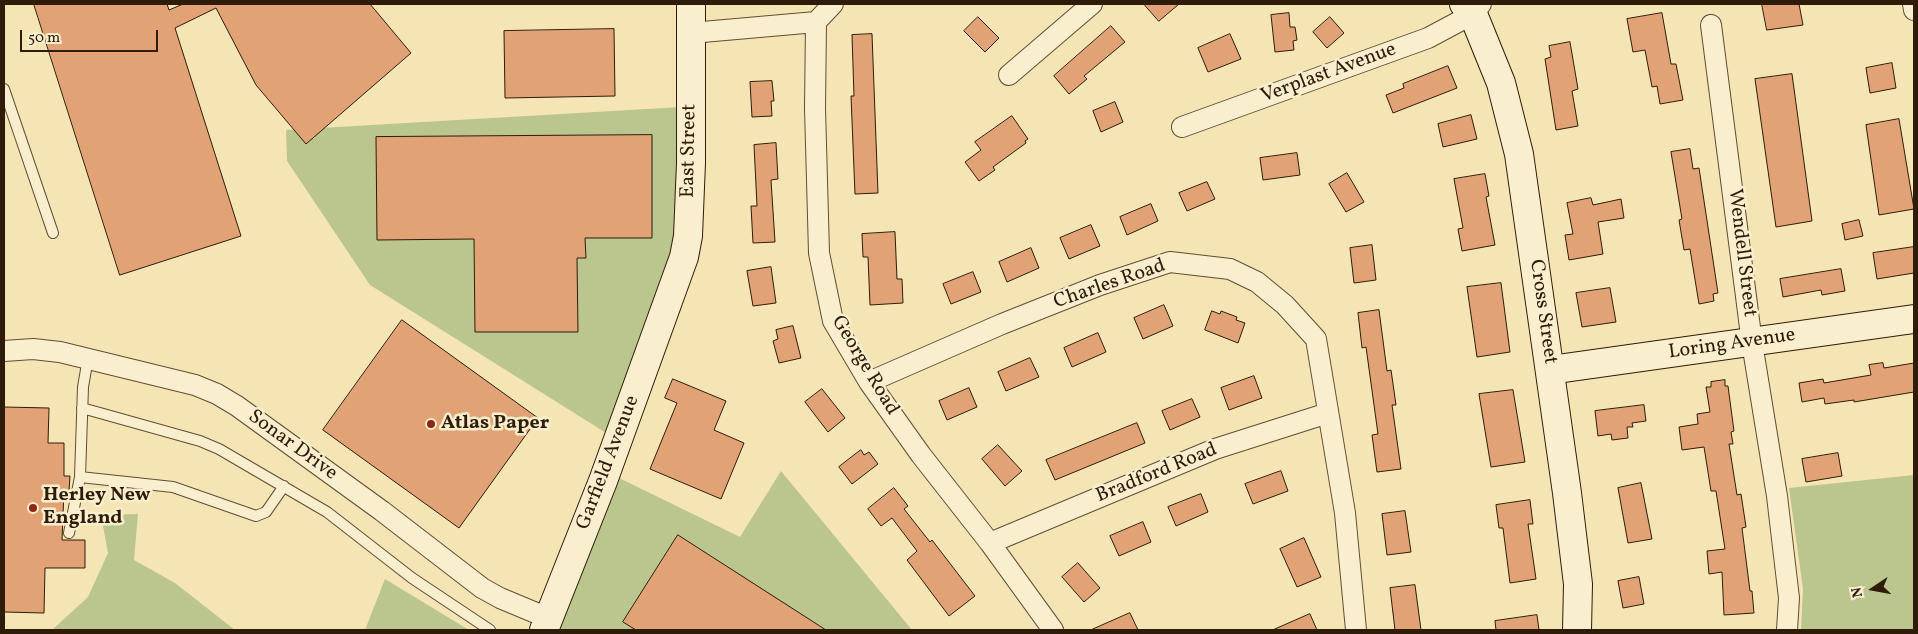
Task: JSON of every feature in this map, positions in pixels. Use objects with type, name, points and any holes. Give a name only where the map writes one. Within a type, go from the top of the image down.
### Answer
[{"type":"street","name":"East Street","points":[[671,296],[683,262],[688,236],[691,163],[691,4]]},
{"type":"street","points":[[691,32],[816,22],[833,4]]},
{"type":"street","points":[[1009,75],[1092,4]]},
{"type":"street","points":[[1914,4],[1914,10]]},
{"type":"street","name":"Verplast Avenue","points":[[1182,127],[1428,38],[1473,7]]},
{"type":"street","name":"Cross Street","points":[[1473,7],[1501,83],[1519,154],[1567,493],[1578,584],[1577,630]]},
{"type":"street","name":"George Road","points":[[816,22],[815,108],[819,253],[833,321],[869,382],[921,455],[990,543],[1053,630]]},
{"type":"street","name":"Wendell Street","points":[[1711,25],[1752,343],[1776,496],[1789,598],[1787,630]]},
{"type":"street","name":"Charles Road","points":[[869,382],[1002,324],[1100,285],[1170,262],[1230,269],[1257,282],[1285,305],[1316,339],[1345,514],[1356,630]]},
{"type":"street","name":"Garfield Avenue","points":[[546,624],[606,475],[671,296]]},
{"type":"street","name":"Loring Avenue","points":[[1550,370],[1914,319]]},
{"type":"street","name":"Sonar Drive","points":[[4,351],[44,349],[184,382],[217,394],[237,406],[382,512],[482,588],[546,624]]},
{"type":"street","name":"Bradford Road","points":[[990,543],[1215,449],[1328,412]]},
{"type":"lane","points":[[4,89],[53,233]]},
{"type":"lane","points":[[69,533],[80,477],[83,387],[88,358]]},
{"type":"lane","points":[[82,408],[213,446],[327,512],[412,578],[490,630]]},
{"type":"lane","points":[[80,477],[173,486],[256,516],[264,514],[284,486]]},
{"type":"green space","points":[[681,107],[677,242],[611,436],[370,285],[287,161],[286,130]]},
{"type":"green space","points":[[781,471],[912,630],[558,630],[617,477],[740,537]]},
{"type":"green space","points":[[1914,475],[1914,630],[1801,630],[1803,589],[1789,488]]},
{"type":"green space","points":[[138,514],[134,560],[175,583],[235,630],[52,630],[88,597],[108,553],[101,515]]},
{"type":"green space","points":[[385,579],[469,630],[365,630]]},
{"type":"building","points":[[34,4],[167,4],[169,10],[183,4],[370,4],[411,53],[306,144],[256,85],[216,8],[175,28],[241,236],[120,275]]},
{"type":"building","points":[[1144,4],[1179,4],[1159,21]]},
{"type":"building","points":[[1762,4],[1799,4],[1803,25],[1767,30]]},
{"type":"building","points":[[1289,13],[1290,27],[1295,27],[1297,40],[1293,41],[1294,50],[1275,52],[1271,15]]},
{"type":"building","points":[[1662,13],[1671,64],[1676,64],[1683,100],[1660,104],[1657,86],[1652,87],[1645,50],[1633,52],[1627,19]]},
{"type":"building","points":[[978,17],[999,38],[985,52],[964,31]]},
{"type":"building","points":[[1330,17],[1344,33],[1327,48],[1313,32]]},
{"type":"building","points":[[1111,26],[1125,42],[1084,76],[1087,79],[1069,94],[1054,76]]},
{"type":"building","points":[[614,29],[615,96],[505,98],[504,31]]},
{"type":"building","points":[[872,34],[878,193],[855,194],[851,96],[854,96],[852,35]]},
{"type":"building","points":[[1230,34],[1241,59],[1208,72],[1198,48]]},
{"type":"building","points":[[1570,42],[1578,89],[1572,91],[1578,126],[1556,130],[1545,59],[1551,57],[1549,46]]},
{"type":"building","points":[[1892,63],[1896,88],[1870,93],[1866,68]]},
{"type":"building","points":[[1448,66],[1457,88],[1393,113],[1386,95],[1404,88],[1403,84]]},
{"type":"building","points":[[1792,74],[1812,221],[1776,227],[1755,79]]},
{"type":"building","points":[[772,81],[774,101],[771,101],[772,116],[752,117],[750,82]]},
{"type":"building","points":[[1115,102],[1123,122],[1101,132],[1093,111]]},
{"type":"building","points":[[1471,115],[1477,139],[1443,147],[1438,124]]},
{"type":"building","points":[[1012,116],[1028,139],[1025,141],[1026,143],[993,167],[995,170],[979,181],[965,162],[981,150],[975,142]]},
{"type":"building","points":[[1899,119],[1914,209],[1879,215],[1866,125]]},
{"type":"building","points":[[652,135],[652,238],[585,238],[586,258],[577,258],[578,332],[475,332],[474,239],[377,240],[376,137]]},
{"type":"building","points":[[776,143],[778,179],[771,180],[775,242],[753,243],[751,206],[757,206],[754,145]]},
{"type":"building","points":[[1690,149],[1693,169],[1699,168],[1718,293],[1713,294],[1714,301],[1699,304],[1690,249],[1684,250],[1679,220],[1682,219],[1671,152]]},
{"type":"building","points":[[1297,153],[1300,175],[1263,180],[1260,158]]},
{"type":"building","points":[[1347,173],[1364,202],[1346,212],[1329,184]]},
{"type":"building","points":[[1485,174],[1489,196],[1486,197],[1495,245],[1462,251],[1458,229],[1463,228],[1454,179]]},
{"type":"building","points":[[1207,182],[1215,199],[1187,211],[1179,193]]},
{"type":"building","points":[[1591,198],[1593,205],[1621,199],[1624,218],[1598,222],[1603,254],[1569,260],[1565,235],[1573,234],[1567,203]]},
{"type":"building","points":[[1151,204],[1158,221],[1127,235],[1120,217]]},
{"type":"building","points":[[1859,220],[1863,236],[1845,240],[1842,224]]},
{"type":"building","points":[[1091,225],[1100,246],[1069,259],[1060,238]]},
{"type":"building","points":[[895,232],[897,279],[902,279],[903,303],[870,305],[868,257],[863,257],[862,234]]},
{"type":"building","points":[[1372,245],[1376,280],[1354,283],[1350,248]]},
{"type":"building","points":[[1914,247],[1914,273],[1877,279],[1873,253]]},
{"type":"building","points":[[1031,248],[1039,268],[1007,282],[999,262]]},
{"type":"building","points":[[771,267],[776,303],[753,306],[747,271]]},
{"type":"building","points":[[1841,269],[1845,291],[1822,295],[1821,290],[1783,297],[1780,279]]},
{"type":"building","points":[[973,272],[981,292],[951,304],[943,284]]},
{"type":"building","points":[[1501,283],[1510,352],[1477,357],[1467,287]]},
{"type":"building","points":[[1610,288],[1616,322],[1582,327],[1576,293]]},
{"type":"building","points":[[1164,305],[1173,326],[1143,339],[1134,318]]},
{"type":"building","points":[[1379,310],[1387,371],[1391,370],[1396,405],[1392,405],[1401,469],[1377,472],[1372,435],[1378,434],[1366,347],[1362,348],[1358,313]]},
{"type":"building","points":[[1212,311],[1220,314],[1221,311],[1237,317],[1236,320],[1245,323],[1238,343],[1205,330]]},
{"type":"building","name":"Atlas Paper","points":[[402,320],[538,418],[459,528],[323,430]]},
{"type":"building","points":[[793,326],[801,358],[779,363],[773,341],[778,339],[776,330]]},
{"type":"building","points":[[1098,333],[1106,352],[1072,367],[1064,348]]},
{"type":"building","points":[[1030,358],[1039,377],[1006,391],[998,372]]},
{"type":"building","points":[[1883,363],[1884,368],[1914,363],[1914,392],[1854,402],[1854,400],[1825,404],[1824,398],[1802,402],[1799,383],[1823,379],[1824,383],[1871,375],[1869,365]]},
{"type":"building","points":[[1254,376],[1262,398],[1229,410],[1221,388]]},
{"type":"building","points":[[673,379],[726,401],[714,430],[744,443],[721,499],[650,469],[677,403],[665,398]]},
{"type":"building","points":[[1725,380],[1725,386],[1728,386],[1734,431],[1731,432],[1733,444],[1729,444],[1737,495],[1741,494],[1746,527],[1742,528],[1754,613],[1724,615],[1722,572],[1709,574],[1707,551],[1725,549],[1716,491],[1711,491],[1704,447],[1682,450],[1679,427],[1698,424],[1697,414],[1710,412],[1706,387],[1711,387],[1711,382]]},
{"type":"building","points":[[969,388],[977,407],[947,420],[939,401]]},
{"type":"building","points":[[822,389],[845,418],[828,432],[805,402]]},
{"type":"building","points":[[1513,390],[1525,462],[1491,467],[1479,394]]},
{"type":"building","points":[[1192,399],[1200,417],[1170,430],[1162,411]]},
{"type":"building","points":[[1644,405],[1646,421],[1632,423],[1633,427],[1627,427],[1628,438],[1612,440],[1611,434],[1598,436],[1595,411]]},
{"type":"building","name":"Herley New England","points":[[4,407],[49,408],[48,443],[64,443],[64,476],[70,476],[69,491],[64,490],[62,540],[85,540],[85,568],[45,568],[44,613],[4,612]]},
{"type":"building","points":[[1137,423],[1145,443],[1055,480],[1046,460]]},
{"type":"building","points":[[998,445],[1022,471],[1005,486],[982,459]]},
{"type":"building","points":[[861,450],[864,455],[869,452],[878,464],[852,484],[839,467]]},
{"type":"building","points":[[1838,453],[1842,476],[1806,482],[1802,459]]},
{"type":"building","points":[[1281,471],[1288,491],[1253,504],[1245,484]]},
{"type":"building","points":[[1641,483],[1652,539],[1628,543],[1618,488]]},
{"type":"building","points":[[894,488],[908,506],[904,509],[930,542],[932,540],[975,596],[949,616],[907,560],[917,551],[892,518],[881,526],[868,509]]},
{"type":"building","points":[[1201,494],[1208,512],[1176,526],[1168,507]]},
{"type":"building","points":[[1530,500],[1533,524],[1528,524],[1536,579],[1510,583],[1503,528],[1499,528],[1496,505]]},
{"type":"building","points":[[1405,511],[1411,552],[1387,555],[1382,514]]},
{"type":"building","points":[[1143,522],[1151,542],[1119,556],[1110,536]]},
{"type":"building","points":[[678,535],[826,630],[636,630],[623,622]]},
{"type":"building","points":[[1304,538],[1321,577],[1297,587],[1280,549]]},
{"type":"building","points":[[1078,563],[1100,588],[1084,602],[1062,577]]},
{"type":"building","points":[[1639,577],[1644,604],[1623,608],[1618,581]]},
{"type":"building","points":[[1415,585],[1421,630],[1395,630],[1390,588]]},
{"type":"building","points":[[1130,613],[1138,630],[1091,630]]},
{"type":"building","points":[[1310,614],[1317,630],[1273,630]]},
{"type":"building","points":[[1537,615],[1539,630],[1496,630],[1495,621]]},
{"type":"place","name":"Atlas Paper","points":[[431,424]]},
{"type":"place","name":"Herley New England","points":[[33,508]]}]
